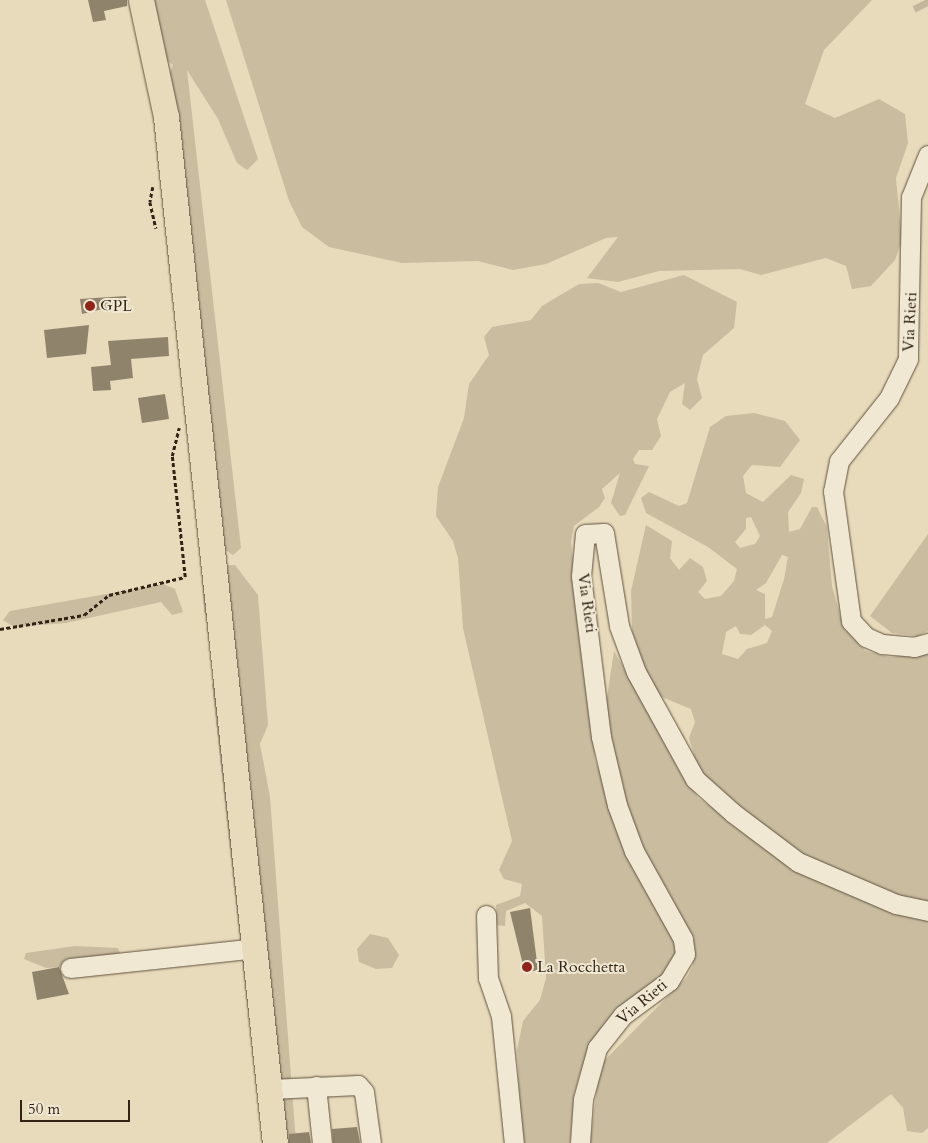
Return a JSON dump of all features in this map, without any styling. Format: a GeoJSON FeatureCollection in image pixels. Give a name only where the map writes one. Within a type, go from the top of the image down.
{"type":"FeatureCollection","features":[{"type":"Feature","properties":{"kind":"main road"},"geometry":{"type":"LineString","coordinates":[[141,0],[166,117],[257,948],[275,1143]]}},
{"type":"Feature","properties":{"kind":"street","name":"Via Rieti"},"geometry":{"type":"LineString","coordinates":[[928,155],[911,197],[908,359],[889,398],[839,461],[833,491],[850,621],[866,637],[882,644],[914,647],[928,642]]}},
{"type":"Feature","properties":{"kind":"street","name":"Via Rieti"},"geometry":{"type":"LineString","coordinates":[[580,1143],[583,1099],[597,1048],[624,1015],[669,981],[684,954],[683,939],[634,851],[602,737],[581,576],[583,542],[591,530],[604,532],[618,626],[636,672],[695,779],[733,813],[798,862],[896,904],[928,911]]}},
{"type":"Feature","properties":{"kind":"street"},"geometry":{"type":"LineString","coordinates":[[486,915],[488,978],[501,1016],[514,1143]]}},
{"type":"Feature","properties":{"kind":"street"},"geometry":{"type":"LineString","coordinates":[[70,968],[257,948]]}},
{"type":"Feature","properties":{"kind":"street"},"geometry":{"type":"LineString","coordinates":[[270,1089],[358,1085],[364,1092],[371,1143]]}},
{"type":"Feature","properties":{"kind":"street"},"geometry":{"type":"LineString","coordinates":[[316,1086],[322,1143]]}},
{"type":"Feature","properties":{"kind":"path"},"geometry":{"type":"LineString","coordinates":[[0,629],[84,614],[109,595],[185,577],[172,456],[180,426]]}},
{"type":"Feature","properties":{"kind":"shaded area"},"geometry":{"type":"Polygon","coordinates":[[[143,0],[205,0],[258,159],[247,170],[237,163],[218,119],[187,70],[241,548],[233,555],[225,550],[217,530],[167,79],[173,65],[161,56],[143,0]]]}},
{"type":"Feature","properties":{"kind":"shaded area"},"geometry":{"type":"Polygon","coordinates":[[[226,0],[872,0],[824,50],[805,104],[835,118],[879,99],[905,114],[908,143],[896,178],[902,241],[895,260],[871,286],[852,289],[846,266],[826,258],[761,275],[740,269],[659,271],[618,282],[587,278],[618,237],[606,238],[546,264],[513,270],[478,261],[402,263],[329,247],[302,227],[289,201],[226,0]]]}},
{"type":"Feature","properties":{"kind":"shaded area"},"geometry":{"type":"Polygon","coordinates":[[[684,275],[737,302],[734,328],[703,355],[697,379],[702,398],[690,410],[682,404],[685,383],[670,392],[657,419],[661,436],[652,450],[639,450],[633,459],[635,464],[649,466],[625,515],[620,516],[611,503],[620,473],[602,489],[605,498],[599,507],[574,526],[571,542],[595,760],[618,823],[675,941],[677,958],[583,1064],[574,1094],[570,1143],[522,1143],[517,1050],[523,1021],[540,1000],[546,978],[542,916],[525,903],[506,911],[505,926],[497,925],[496,905],[520,896],[522,884],[504,879],[499,870],[512,841],[463,628],[458,558],[453,541],[436,516],[438,487],[464,418],[469,384],[489,355],[484,337],[492,327],[531,320],[542,306],[579,284],[598,283],[621,292],[684,275]]]}},
{"type":"Feature","properties":{"kind":"shaded area"},"geometry":{"type":"Polygon","coordinates":[[[754,413],[785,421],[800,440],[780,467],[752,465],[743,476],[746,493],[763,502],[791,475],[804,479],[801,493],[788,512],[789,532],[800,529],[812,507],[817,507],[827,527],[832,586],[844,629],[866,651],[889,657],[928,654],[928,907],[837,872],[793,849],[723,796],[698,769],[689,738],[695,722],[691,709],[657,695],[640,657],[632,630],[631,591],[646,525],[672,541],[670,558],[679,570],[690,558],[703,567],[707,581],[698,592],[705,599],[721,596],[734,581],[737,569],[708,547],[646,513],[641,498],[649,492],[679,506],[687,503],[710,427],[726,416],[754,413]],[[751,517],[746,518],[746,529],[735,542],[740,548],[755,544],[760,536],[751,517]],[[782,555],[766,583],[756,590],[765,594],[765,619],[772,617],[784,579],[788,557],[782,555]],[[765,625],[751,635],[740,634],[736,626],[726,632],[722,654],[738,659],[747,649],[767,643],[772,631],[765,625]]]}},
{"type":"Feature","properties":{"kind":"shaded area"},"geometry":{"type":"Polygon","coordinates":[[[928,534],[928,631],[918,636],[892,633],[870,616],[928,534]]]}},
{"type":"Feature","properties":{"kind":"shaded area"},"geometry":{"type":"Polygon","coordinates":[[[235,565],[258,595],[268,725],[260,744],[270,797],[296,1143],[263,1143],[212,685],[220,667],[204,610],[202,567],[235,565]]]}},
{"type":"Feature","properties":{"kind":"shaded area"},"geometry":{"type":"Polygon","coordinates":[[[163,584],[175,589],[183,612],[172,615],[161,602],[66,623],[14,627],[3,620],[10,611],[163,584]]]}},
{"type":"Feature","properties":{"kind":"shaded area"},"geometry":{"type":"Polygon","coordinates":[[[614,651],[698,798],[818,881],[928,918],[928,1128],[922,1133],[907,1131],[903,1108],[891,1094],[827,1143],[590,1143],[600,1065],[687,977],[693,965],[693,946],[637,838],[616,770],[606,704],[614,651]]]}},
{"type":"Feature","properties":{"kind":"shaded area"},"geometry":{"type":"Polygon","coordinates":[[[370,934],[388,938],[399,955],[392,968],[376,969],[359,962],[357,949],[370,934]]]}},
{"type":"Feature","properties":{"kind":"shaded area"},"geometry":{"type":"Polygon","coordinates":[[[75,946],[118,948],[123,963],[46,968],[24,959],[26,953],[75,946]]]}},
{"type":"Feature","properties":{"kind":"building"},"geometry":{"type":"Polygon","coordinates":[[[88,0],[127,0],[127,6],[104,11],[106,20],[93,22],[88,0]]]}},
{"type":"Feature","properties":{"kind":"building"},"geometry":{"type":"Polygon","coordinates":[[[126,296],[127,303],[82,314],[80,299],[126,296]]]}},
{"type":"Feature","properties":{"kind":"building"},"geometry":{"type":"Polygon","coordinates":[[[89,325],[86,354],[47,358],[44,330],[89,325]]]}},
{"type":"Feature","properties":{"kind":"building"},"geometry":{"type":"Polygon","coordinates":[[[168,337],[169,356],[131,359],[133,378],[110,381],[111,390],[93,391],[91,367],[111,365],[108,341],[168,337]]]}},
{"type":"Feature","properties":{"kind":"building"},"geometry":{"type":"Polygon","coordinates":[[[165,394],[169,419],[142,423],[138,398],[165,394]]]}},
{"type":"Feature","properties":{"kind":"building"},"geometry":{"type":"Polygon","coordinates":[[[530,908],[538,970],[525,973],[510,912],[530,908]]]}},
{"type":"Feature","properties":{"kind":"building"},"geometry":{"type":"Polygon","coordinates":[[[59,967],[69,994],[37,1000],[32,972],[59,967]]]}},
{"type":"Feature","properties":{"kind":"building"},"geometry":{"type":"Polygon","coordinates":[[[357,1127],[360,1143],[333,1143],[332,1129],[357,1127]]]}},
{"type":"Feature","properties":{"kind":"building"},"geometry":{"type":"Polygon","coordinates":[[[309,1132],[311,1143],[289,1143],[289,1134],[309,1132]]]}},
{"type":"Feature","properties":{"kind":"tunnel"},"geometry":{"type":"LineString","coordinates":[[925,0],[928,6]]}},
{"type":"Feature","properties":{"kind":"place","name":"GPL"},"geometry":{"type":"Point","coordinates":[90,306]}},
{"type":"Feature","properties":{"kind":"place","name":"La Rocchetta"},"geometry":{"type":"Point","coordinates":[527,967]}}]}
